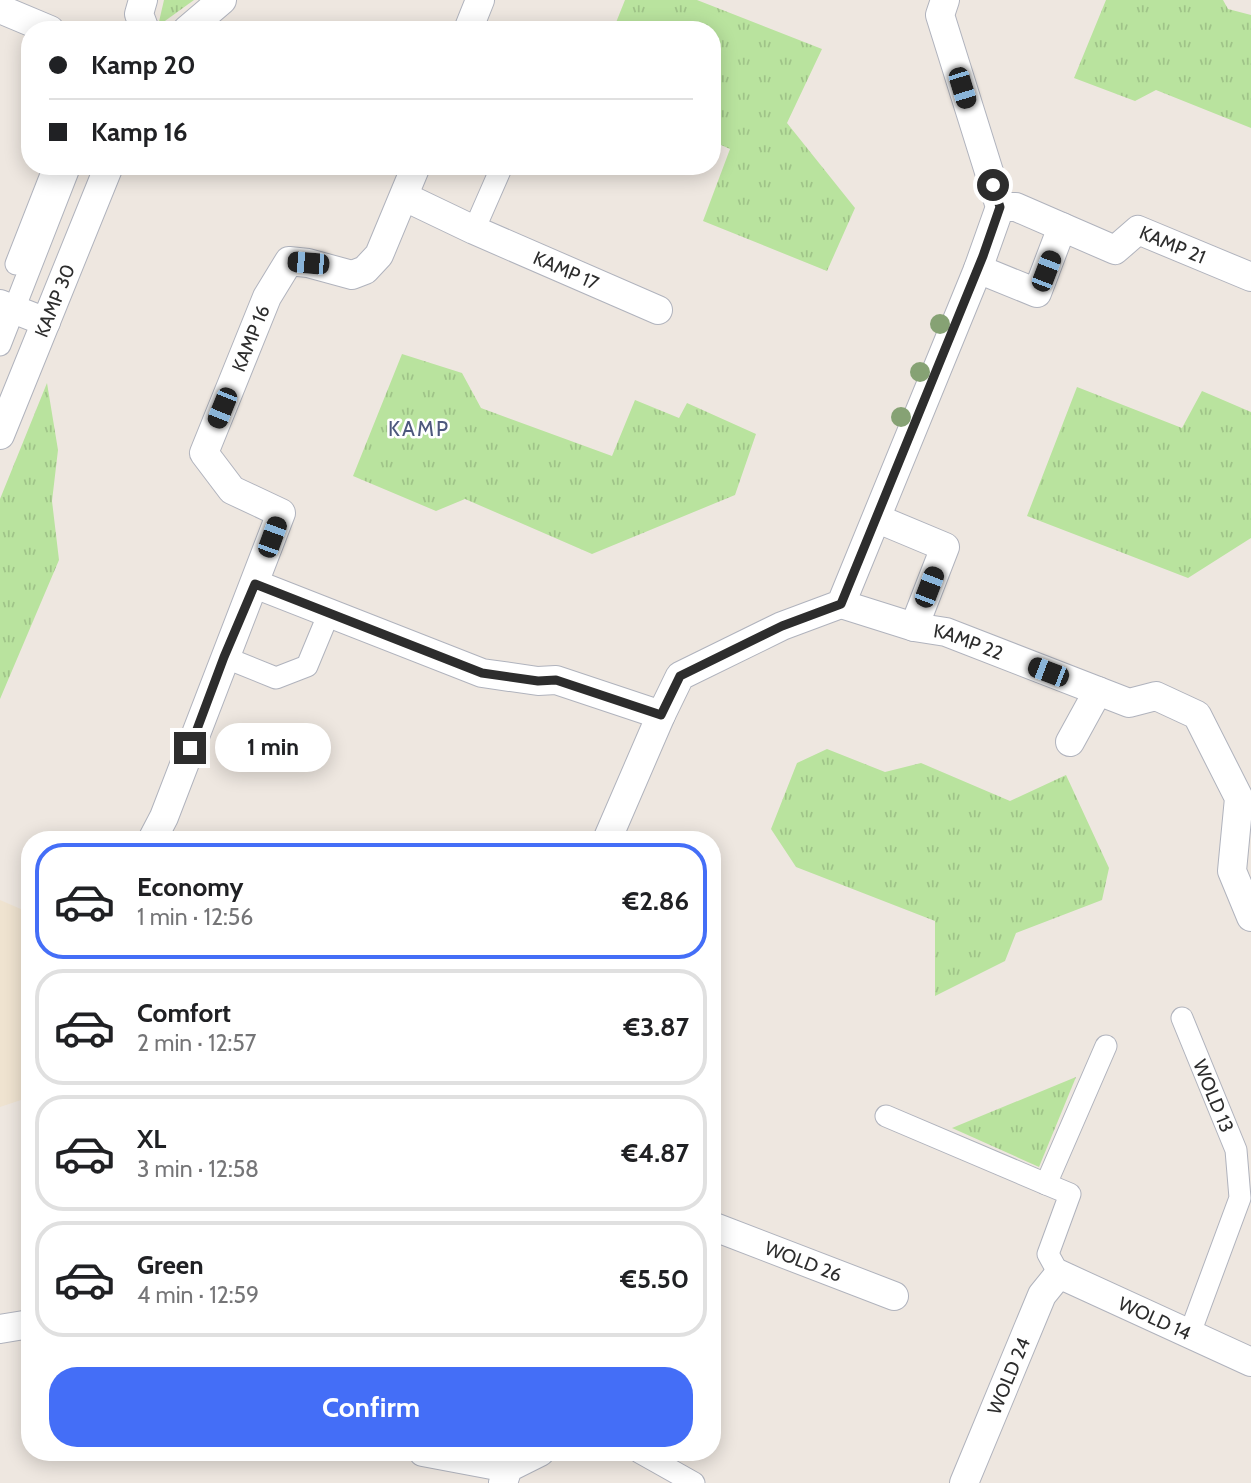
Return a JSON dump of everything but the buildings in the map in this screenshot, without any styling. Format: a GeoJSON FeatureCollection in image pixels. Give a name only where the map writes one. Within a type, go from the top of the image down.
{"type":"FeatureCollection","features":[{"type":"Feature","properties":{"kind":"street"},"geometry":{"type":"LineString","coordinates":[[141,21],[139,15],[143,0]]}},
{"type":"Feature","properties":{"kind":"street"},"geometry":{"type":"LineString","coordinates":[[198,21],[222,0]]}},
{"type":"Feature","properties":{"kind":"street"},"geometry":{"type":"LineString","coordinates":[[472,21],[480,0]]}},
{"type":"Feature","properties":{"kind":"street"},"geometry":{"type":"LineString","coordinates":[[611,831],[680,676],[782,626],[841,604],[878,519],[1000,207],[940,15],[945,0]]}},
{"type":"Feature","properties":{"kind":"street"},"geometry":{"type":"LineString","coordinates":[[0,9],[29,21]]}},
{"type":"Feature","properties":{"kind":"street"},"geometry":{"type":"LineString","coordinates":[[5,260],[50,175]]}},
{"type":"Feature","properties":{"kind":"street","name":"KAMP 30"},"geometry":{"type":"LineString","coordinates":[[0,345],[7,307],[66,175]]}},
{"type":"Feature","properties":{"kind":"street","name":"KAMP 30"},"geometry":{"type":"LineString","coordinates":[[0,435],[105,175]]}},
{"type":"Feature","properties":{"kind":"street","name":"KAMP 16"},"geometry":{"type":"LineString","coordinates":[[157,831],[281,513],[232,490],[204,453],[267,297],[289,261],[308,263],[352,275],[365,270],[379,255],[413,175]]}},
{"type":"Feature","properties":{"kind":"street"},"geometry":{"type":"LineString","coordinates":[[474,230],[498,175]]}},
{"type":"Feature","properties":{"kind":"street","name":"KAMP 17"},"geometry":{"type":"LineString","coordinates":[[405,197],[658,310]]}},
{"type":"Feature","properties":{"kind":"street","name":"KAMP 21"},"geometry":{"type":"LineString","coordinates":[[1000,207],[1016,207],[1115,250],[1138,230],[1251,277]]}},
{"type":"Feature","properties":{"kind":"street"},"geometry":{"type":"LineString","coordinates":[[978,269],[1037,293],[1062,227]]}},
{"type":"Feature","properties":{"kind":"street"},"geometry":{"type":"LineString","coordinates":[[7,307],[46,322]]}},
{"type":"Feature","properties":{"kind":"street","name":"KAMP 22"},"geometry":{"type":"LineString","coordinates":[[878,519],[945,547],[914,627]]}},
{"type":"Feature","properties":{"kind":"street"},"geometry":{"type":"LineString","coordinates":[[255,584],[482,673],[538,681],[556,680],[661,715]]}},
{"type":"Feature","properties":{"kind":"street","name":"KAMP 22"},"geometry":{"type":"LineString","coordinates":[[841,604],[914,627],[946,632],[1129,703],[1156,696],[1197,715],[1245,796]]}},
{"type":"Feature","properties":{"kind":"street"},"geometry":{"type":"LineString","coordinates":[[224,657],[276,678],[307,666],[329,613]]}},
{"type":"Feature","properties":{"kind":"street"},"geometry":{"type":"LineString","coordinates":[[1070,742],[1098,691]]}},
{"type":"Feature","properties":{"kind":"street"},"geometry":{"type":"LineString","coordinates":[[1245,796],[1232,871],[1251,917]]}},
{"type":"Feature","properties":{"kind":"street","name":"WOLD 13"},"geometry":{"type":"LineString","coordinates":[[1182,1018],[1236,1150],[1240,1198],[1190,1332]]}},
{"type":"Feature","properties":{"kind":"street"},"geometry":{"type":"LineString","coordinates":[[1046,1184],[1106,1046]]}},
{"type":"Feature","properties":{"kind":"street"},"geometry":{"type":"LineString","coordinates":[[886,1116],[1070,1194],[1048,1254],[1059,1274]]}},
{"type":"Feature","properties":{"kind":"street","name":"WOLD 26"},"geometry":{"type":"LineString","coordinates":[[721,1229],[894,1296]]}},
{"type":"Feature","properties":{"kind":"street","name":"WOLD 14"},"geometry":{"type":"LineString","coordinates":[[1059,1274],[1251,1362]]}},
{"type":"Feature","properties":{"kind":"street","name":"WOLD 24"},"geometry":{"type":"LineString","coordinates":[[964,1483],[1042,1295],[1059,1274]]}},
{"type":"Feature","properties":{"kind":"street"},"geometry":{"type":"LineString","coordinates":[[0,1329],[21,1326]]}},
{"type":"Feature","properties":{"kind":"street"},"geometry":{"type":"LineString","coordinates":[[454,1461],[506,1476],[527,1461]]}},
{"type":"Feature","properties":{"kind":"street"},"geometry":{"type":"LineString","coordinates":[[655,1461],[694,1483]]}},
{"type":"Feature","properties":{"kind":"shaded area"},"geometry":{"type":"Polygon","coordinates":[[[0,900],[21,909],[21,1100],[0,1107],[0,900]]]}},
{"type":"Feature","properties":{"kind":"green space"},"geometry":{"type":"Polygon","coordinates":[[[164,0],[194,0],[165,21],[159,21],[164,0]]]}},
{"type":"Feature","properties":{"kind":"green space"},"geometry":{"type":"Polygon","coordinates":[[[625,0],[697,0],[822,49],[787,123],[855,208],[827,271],[703,221],[730,149],[721,145],[721,21],[617,21],[625,0]]]}},
{"type":"Feature","properties":{"kind":"green space"},"geometry":{"type":"Polygon","coordinates":[[[1106,0],[1223,0],[1228,9],[1251,15],[1251,128],[1156,90],[1135,101],[1074,78],[1106,0]]]}},
{"type":"Feature","properties":{"kind":"green space"},"geometry":{"type":"Polygon","coordinates":[[[402,354],[462,373],[481,408],[612,456],[635,400],[679,418],[687,403],[756,434],[735,495],[592,554],[465,499],[436,511],[353,476],[402,354]]]}},
{"type":"Feature","properties":{"kind":"green space"},"geometry":{"type":"Polygon","coordinates":[[[47,383],[58,450],[52,501],[59,560],[0,699],[0,499],[47,383]]]}},
{"type":"Feature","properties":{"kind":"green space"},"geometry":{"type":"Polygon","coordinates":[[[1077,387],[1182,428],[1202,391],[1251,412],[1251,538],[1188,578],[1027,516],[1077,387]]]}},
{"type":"Feature","properties":{"kind":"green space"},"geometry":{"type":"Polygon","coordinates":[[[827,749],[885,772],[921,763],[1010,801],[1066,775],[1109,868],[1102,900],[1016,933],[1005,961],[935,996],[935,921],[796,867],[771,829],[797,763],[827,749]]]}},
{"type":"Feature","properties":{"kind":"green space"},"geometry":{"type":"Polygon","coordinates":[[[1076,1077],[1039,1167],[952,1128],[1076,1077]]]}},
{"type":"Feature","properties":{"kind":"district","name":"KAMP"},"geometry":{"type":"Point","coordinates":[419,429]}},
{"type":"Feature","properties":{"kind":"route"},"geometry":{"type":"LineString","coordinates":[[190,748],[255,584],[482,673],[538,681],[556,680],[661,715],[680,676],[782,626],[841,604],[878,519],[983,256],[1000,207],[993,185]]}}]}
